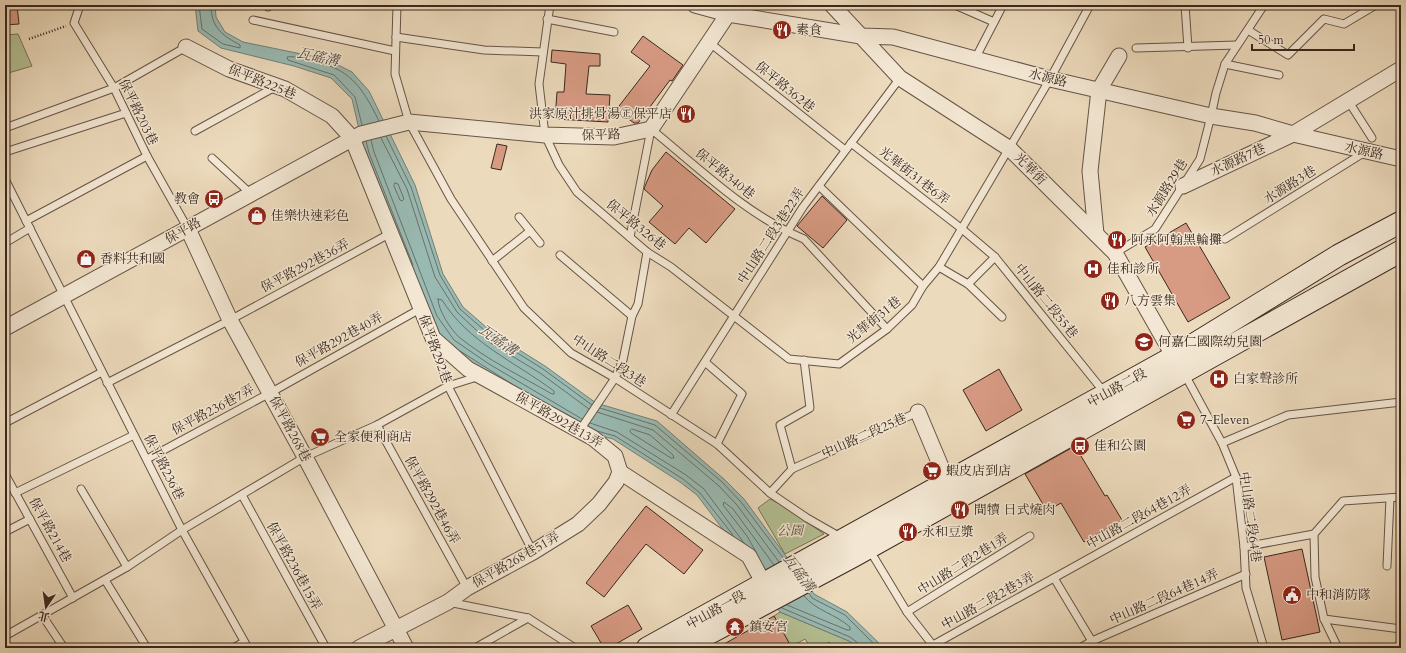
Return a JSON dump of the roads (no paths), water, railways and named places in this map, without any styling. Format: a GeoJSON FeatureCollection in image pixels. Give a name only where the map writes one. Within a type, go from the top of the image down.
{"type":"FeatureCollection","features":[{"type":"Feature","properties":{"kind":"street","name":"水源路"},"geometry":{"type":"LineString","coordinates":[[695,5],[734,10],[861,36],[893,38],[1050,79],[1212,116],[1255,123],[1293,134],[1369,145],[1401,159]]}},
{"type":"Feature","properties":{"kind":"street","name":"光華街"},"geometry":{"type":"LineString","coordinates":[[832,5],[900,78],[1010,149],[1115,253],[1179,365]]}},
{"type":"Feature","properties":{"kind":"street"},"geometry":{"type":"LineString","coordinates":[[650,129],[734,10]]}},
{"type":"Feature","properties":{"kind":"street","name":"保平路225巷"},"geometry":{"type":"LineString","coordinates":[[186,47],[228,69],[277,86],[332,116],[357,136]]}},
{"type":"Feature","properties":{"kind":"street"},"geometry":{"type":"LineString","coordinates":[[1096,234],[1090,170],[1099,90],[1119,56]]}},
{"type":"Feature","properties":{"kind":"street","name":"水源路7巷"},"geometry":{"type":"LineString","coordinates":[[1183,186],[1293,134],[1349,102],[1401,69]]}},
{"type":"Feature","properties":{"kind":"street","name":"保平路"},"geometry":{"type":"LineString","coordinates":[[5,328],[357,136],[404,123],[545,135],[614,137],[650,129]]}},
{"type":"Feature","properties":{"kind":"street","name":"保平路292巷"},"geometry":{"type":"LineString","coordinates":[[357,136],[391,233],[433,338]]}},
{"type":"Feature","properties":{"kind":"street","name":"中山路二段"},"geometry":{"type":"LineString","coordinates":[[849,548],[947,481],[1105,394],[1179,365],[1339,255],[1401,222]]}},
{"type":"Feature","properties":{"kind":"street","name":"保平路268巷"},"geometry":{"type":"LineString","coordinates":[[188,229],[230,320],[305,457],[406,648]]}},
{"type":"Feature","properties":{"kind":"street","name":"中山路二段"},"geometry":{"type":"LineString","coordinates":[[849,548],[1179,365],[1401,251]]}},
{"type":"Feature","properties":{"kind":"street","name":"保平路292巷13弄"},"geometry":{"type":"LineString","coordinates":[[433,338],[468,369],[593,438],[615,456],[620,472]]}},
{"type":"Feature","properties":{"kind":"street","name":"中山路二段25巷"},"geometry":{"type":"LineString","coordinates":[[918,412],[947,481]]}},
{"type":"Feature","properties":{"kind":"street"},"geometry":{"type":"LineString","coordinates":[[620,472],[749,556],[768,592],[849,548]]}},
{"type":"Feature","properties":{"kind":"street","name":"保平路268巷51弄"},"geometry":{"type":"LineString","coordinates":[[359,648],[395,628],[448,602],[466,588],[534,552],[578,524],[594,509],[616,482],[620,472]]}},
{"type":"Feature","properties":{"kind":"street","name":"中山路一段"},"geometry":{"type":"LineString","coordinates":[[647,648],[768,592]]}},
{"type":"Feature","properties":{"kind":"street","name":"中山路一段"},"geometry":{"type":"LineString","coordinates":[[682,648],[768,592]]}},
{"type":"Feature","properties":{"kind":"lane","name":"保平路203巷"},"geometry":{"type":"LineString","coordinates":[[80,5],[74,23],[114,88],[147,156],[188,229]]}},
{"type":"Feature","properties":{"kind":"lane","name":"中山路二段3巷"},"geometry":{"type":"LineString","coordinates":[[397,5],[395,74],[404,123],[451,199],[524,308],[571,353],[615,378],[717,444],[770,493],[849,548]]}},
{"type":"Feature","properties":{"kind":"lane","name":"保平路326巷"},"geometry":{"type":"LineString","coordinates":[[550,5],[539,84],[545,135],[559,165],[577,192],[647,252],[671,267],[734,316]]}},
{"type":"Feature","properties":{"kind":"lane"},"geometry":{"type":"LineString","coordinates":[[955,5],[994,22]]}},
{"type":"Feature","properties":{"kind":"lane"},"geometry":{"type":"LineString","coordinates":[[975,59],[1003,5]]}},
{"type":"Feature","properties":{"kind":"lane","name":"光華街31巷"},"geometry":{"type":"LineString","coordinates":[[734,316],[789,359],[839,364],[887,329],[912,305],[924,286],[939,267],[1010,149],[1090,5]]}},
{"type":"Feature","properties":{"kind":"lane"},"geometry":{"type":"LineString","coordinates":[[1185,5],[1188,47]]}},
{"type":"Feature","properties":{"kind":"lane","name":"水源路29巷"},"geometry":{"type":"LineString","coordinates":[[1115,253],[1155,229],[1200,159],[1212,116],[1216,93],[1225,64],[1264,5]]}},
{"type":"Feature","properties":{"kind":"lane"},"geometry":{"type":"LineString","coordinates":[[1248,30],[1288,55],[1324,20],[1344,24],[1376,5]]}},
{"type":"Feature","properties":{"kind":"lane"},"geometry":{"type":"LineString","coordinates":[[253,20],[395,51]]}},
{"type":"Feature","properties":{"kind":"lane"},"geometry":{"type":"LineString","coordinates":[[547,20],[614,32]]}},
{"type":"Feature","properties":{"kind":"lane"},"geometry":{"type":"LineString","coordinates":[[396,37],[484,50],[543,52]]}},
{"type":"Feature","properties":{"kind":"lane","name":"保平路362巷"},"geometry":{"type":"LineString","coordinates":[[710,43],[845,150]]}},
{"type":"Feature","properties":{"kind":"lane"},"geometry":{"type":"LineString","coordinates":[[1136,48],[1238,45]]}},
{"type":"Feature","properties":{"kind":"lane"},"geometry":{"type":"LineString","coordinates":[[5,128],[114,88],[186,47]]}},
{"type":"Feature","properties":{"kind":"lane"},"geometry":{"type":"LineString","coordinates":[[1225,64],[1279,76]]}},
{"type":"Feature","properties":{"kind":"lane","name":"中山路二段3巷22弄"},"geometry":{"type":"LineString","coordinates":[[671,415],[787,232],[845,150],[900,78]]}},
{"type":"Feature","properties":{"kind":"lane"},"geometry":{"type":"LineString","coordinates":[[195,131],[277,86]]}},
{"type":"Feature","properties":{"kind":"lane"},"geometry":{"type":"LineString","coordinates":[[1349,102],[1369,145]]}},
{"type":"Feature","properties":{"kind":"lane"},"geometry":{"type":"LineString","coordinates":[[5,152],[126,113]]}},
{"type":"Feature","properties":{"kind":"lane"},"geometry":{"type":"LineString","coordinates":[[630,237],[650,129]]}},
{"type":"Feature","properties":{"kind":"lane","name":"保平路340巷"},"geometry":{"type":"LineString","coordinates":[[650,129],[744,205],[787,232],[804,239],[887,329]]}},
{"type":"Feature","properties":{"kind":"lane","name":"光華街31巷6弄"},"geometry":{"type":"LineString","coordinates":[[851,142],[962,229]]}},
{"type":"Feature","properties":{"kind":"lane","name":"水源路3巷"},"geometry":{"type":"LineString","coordinates":[[1225,239],[1369,145]]}},
{"type":"Feature","properties":{"kind":"lane"},"geometry":{"type":"LineString","coordinates":[[5,243],[28,225],[147,156]]}},
{"type":"Feature","properties":{"kind":"lane"},"geometry":{"type":"LineString","coordinates":[[212,158],[250,193]]}},
{"type":"Feature","properties":{"kind":"lane","name":"保平路236巷"},"geometry":{"type":"LineString","coordinates":[[5,179],[65,295],[107,383],[182,530],[246,645]]}},
{"type":"Feature","properties":{"kind":"lane"},"geometry":{"type":"LineString","coordinates":[[819,186],[924,286]]}},
{"type":"Feature","properties":{"kind":"lane"},"geometry":{"type":"LineString","coordinates":[[519,217],[540,243]]}},
{"type":"Feature","properties":{"kind":"lane","name":"中山路二段55巷"},"geometry":{"type":"LineString","coordinates":[[962,229],[995,257],[1105,394]]}},
{"type":"Feature","properties":{"kind":"lane"},"geometry":{"type":"LineString","coordinates":[[492,261],[530,231]]}},
{"type":"Feature","properties":{"kind":"lane","name":"保平路292巷36弄"},"geometry":{"type":"LineString","coordinates":[[107,383],[230,320],[391,233]]}},
{"type":"Feature","properties":{"kind":"lane"},"geometry":{"type":"LineString","coordinates":[[580,430],[615,378],[623,360],[632,316],[638,304],[647,252]]}},
{"type":"Feature","properties":{"kind":"lane"},"geometry":{"type":"LineString","coordinates":[[560,255],[632,316]]}},
{"type":"Feature","properties":{"kind":"lane"},"geometry":{"type":"LineString","coordinates":[[968,284],[995,257]]}},
{"type":"Feature","properties":{"kind":"lane"},"geometry":{"type":"LineString","coordinates":[[939,267],[968,284],[1002,317]]}},
{"type":"Feature","properties":{"kind":"lane","name":"保平路292巷40弄"},"geometry":{"type":"LineString","coordinates":[[270,393],[420,308]]}},
{"type":"Feature","properties":{"kind":"lane","name":"保平路292巷"},"geometry":{"type":"LineString","coordinates":[[433,338],[448,386],[534,552]]}},
{"type":"Feature","properties":{"kind":"lane"},"geometry":{"type":"LineString","coordinates":[[792,469],[780,425],[810,408],[804,360]]}},
{"type":"Feature","properties":{"kind":"lane"},"geometry":{"type":"LineString","coordinates":[[704,362],[742,394],[717,444]]}},
{"type":"Feature","properties":{"kind":"lane","name":"中山路二段64巷"},"geometry":{"type":"LineString","coordinates":[[1179,365],[1222,443],[1236,477],[1244,547],[1246,588],[1264,648]]}},
{"type":"Feature","properties":{"kind":"lane"},"geometry":{"type":"LineString","coordinates":[[5,423],[102,372]]}},
{"type":"Feature","properties":{"kind":"lane"},"geometry":{"type":"LineString","coordinates":[[5,636],[128,567],[182,530],[305,457],[377,424],[448,386],[480,376]]}},
{"type":"Feature","properties":{"kind":"lane","name":"保平路236巷7弄"},"geometry":{"type":"LineString","coordinates":[[147,459],[270,393]]}},
{"type":"Feature","properties":{"kind":"lane"},"geometry":{"type":"LineString","coordinates":[[1222,443],[1288,415],[1401,402]]}},
{"type":"Feature","properties":{"kind":"lane","name":"中山路二段25巷"},"geometry":{"type":"LineString","coordinates":[[770,493],[792,469],[918,412]]}},
{"type":"Feature","properties":{"kind":"lane","name":"保平路292巷46弄"},"geometry":{"type":"LineString","coordinates":[[377,424],[466,588]]}},
{"type":"Feature","properties":{"kind":"lane"},"geometry":{"type":"LineString","coordinates":[[15,493],[134,435]]}},
{"type":"Feature","properties":{"kind":"lane","name":"保平路214巷"},"geometry":{"type":"LineString","coordinates":[[5,474],[73,598]]}},
{"type":"Feature","properties":{"kind":"lane","name":"中山路二段64巷12弄"},"geometry":{"type":"LineString","coordinates":[[1054,578],[1236,477]]}},
{"type":"Feature","properties":{"kind":"lane"},"geometry":{"type":"LineString","coordinates":[[81,489],[128,567]]}},
{"type":"Feature","properties":{"kind":"lane","name":"保平路236巷15弄"},"geometry":{"type":"LineString","coordinates":[[242,495],[326,648]]}},
{"type":"Feature","properties":{"kind":"lane"},"geometry":{"type":"LineString","coordinates":[[1244,547],[1314,534],[1343,501],[1401,496]]}},
{"type":"Feature","properties":{"kind":"lane"},"geometry":{"type":"LineString","coordinates":[[1387,566],[1390,498]]}},
{"type":"Feature","properties":{"kind":"lane"},"geometry":{"type":"LineString","coordinates":[[5,532],[30,519]]}},
{"type":"Feature","properties":{"kind":"lane"},"geometry":{"type":"LineString","coordinates":[[1314,534],[1315,577],[1324,619],[1338,648]]}},
{"type":"Feature","properties":{"kind":"lane","name":"中山路二段2巷1弄"},"geometry":{"type":"LineString","coordinates":[[907,612],[1030,536]]}},
{"type":"Feature","properties":{"kind":"lane"},"geometry":{"type":"LineString","coordinates":[[849,548],[907,612],[934,647]]}},
{"type":"Feature","properties":{"kind":"lane","name":"中山路二段64巷14弄"},"geometry":{"type":"LineString","coordinates":[[1080,648],[1092,641],[1246,574]]}},
{"type":"Feature","properties":{"kind":"lane"},"geometry":{"type":"LineString","coordinates":[[1054,578],[1096,648]]}},
{"type":"Feature","properties":{"kind":"lane","name":"中山路二段2巷3弄"},"geometry":{"type":"LineString","coordinates":[[934,647],[1054,578]]}},
{"type":"Feature","properties":{"kind":"lane"},"geometry":{"type":"LineString","coordinates":[[105,580],[147,648]]}},
{"type":"Feature","properties":{"kind":"lane"},"geometry":{"type":"LineString","coordinates":[[448,602],[528,618],[576,648]]}},
{"type":"Feature","properties":{"kind":"lane"},"geometry":{"type":"LineString","coordinates":[[42,615],[64,648]]}},
{"type":"Feature","properties":{"kind":"lane"},"geometry":{"type":"LineString","coordinates":[[475,648],[528,618]]}},
{"type":"Feature","properties":{"kind":"lane"},"geometry":{"type":"LineString","coordinates":[[1324,619],[1401,629]]}},
{"type":"Feature","properties":{"kind":"lane"},"geometry":{"type":"LineString","coordinates":[[233,648],[246,645]]}},
{"type":"Feature","properties":{"kind":"water","name":"瓦磘溝"},"geometry":{"type":"Polygon","coordinates":[[[195,5],[215,5],[216,17],[225,32],[243,42],[326,59],[352,72],[369,91],[415,185],[443,274],[463,307],[494,334],[545,366],[596,403],[657,421],[725,480],[744,499],[814,594],[847,612],[884,648],[859,648],[849,641],[780,612],[754,577],[734,544],[697,495],[680,482],[613,439],[587,432],[484,372],[447,347],[429,321],[365,155],[352,99],[331,78],[294,66],[221,48],[198,31],[195,5]]]}},
{"type":"Feature","properties":{"kind":"place","name":"素食"},"geometry":{"type":"Point","coordinates":[782,30]}},
{"type":"Feature","properties":{"kind":"place","name":"洪家原汁排骨湯㊣保平店"},"geometry":{"type":"Point","coordinates":[686,114]}},
{"type":"Feature","properties":{"kind":"place","name":"教會"},"geometry":{"type":"Point","coordinates":[214,199]}},
{"type":"Feature","properties":{"kind":"place","name":"佳樂快速彩色"},"geometry":{"type":"Point","coordinates":[257,216]}},
{"type":"Feature","properties":{"kind":"place","name":"阿承阿翰黑輪攤"},"geometry":{"type":"Point","coordinates":[1117,240]}},
{"type":"Feature","properties":{"kind":"place","name":"香料共和國"},"geometry":{"type":"Point","coordinates":[86,259]}},
{"type":"Feature","properties":{"kind":"place","name":"佳和診所"},"geometry":{"type":"Point","coordinates":[1093,269]}},
{"type":"Feature","properties":{"kind":"place","name":"八方雲集"},"geometry":{"type":"Point","coordinates":[1110,301]}},
{"type":"Feature","properties":{"kind":"place","name":"何嘉仁國際幼兒園"},"geometry":{"type":"Point","coordinates":[1144,342]}},
{"type":"Feature","properties":{"kind":"place","name":"白家聲診所"},"geometry":{"type":"Point","coordinates":[1219,379]}},
{"type":"Feature","properties":{"kind":"place","name":"7-Eleven"},"geometry":{"type":"Point","coordinates":[1186,420]}},
{"type":"Feature","properties":{"kind":"place","name":"全家便利商店"},"geometry":{"type":"Point","coordinates":[320,437]}},
{"type":"Feature","properties":{"kind":"place","name":"佳和公園"},"geometry":{"type":"Point","coordinates":[1080,446]}},
{"type":"Feature","properties":{"kind":"place","name":"蝦皮店到店"},"geometry":{"type":"Point","coordinates":[932,471]}},
{"type":"Feature","properties":{"kind":"place","name":"間犢 日式燒肉"},"geometry":{"type":"Point","coordinates":[960,510]}},
{"type":"Feature","properties":{"kind":"place","name":"永和豆漿"},"geometry":{"type":"Point","coordinates":[908,532]}},
{"type":"Feature","properties":{"kind":"place","name":"中和消防隊"},"geometry":{"type":"Point","coordinates":[1292,595]}},
{"type":"Feature","properties":{"kind":"place","name":"鎮安宮"},"geometry":{"type":"Point","coordinates":[735,627]}},
{"type":"Feature","properties":{"kind":"park label","name":"公園"},"geometry":{"type":"Point","coordinates":[790,531]}}]}
